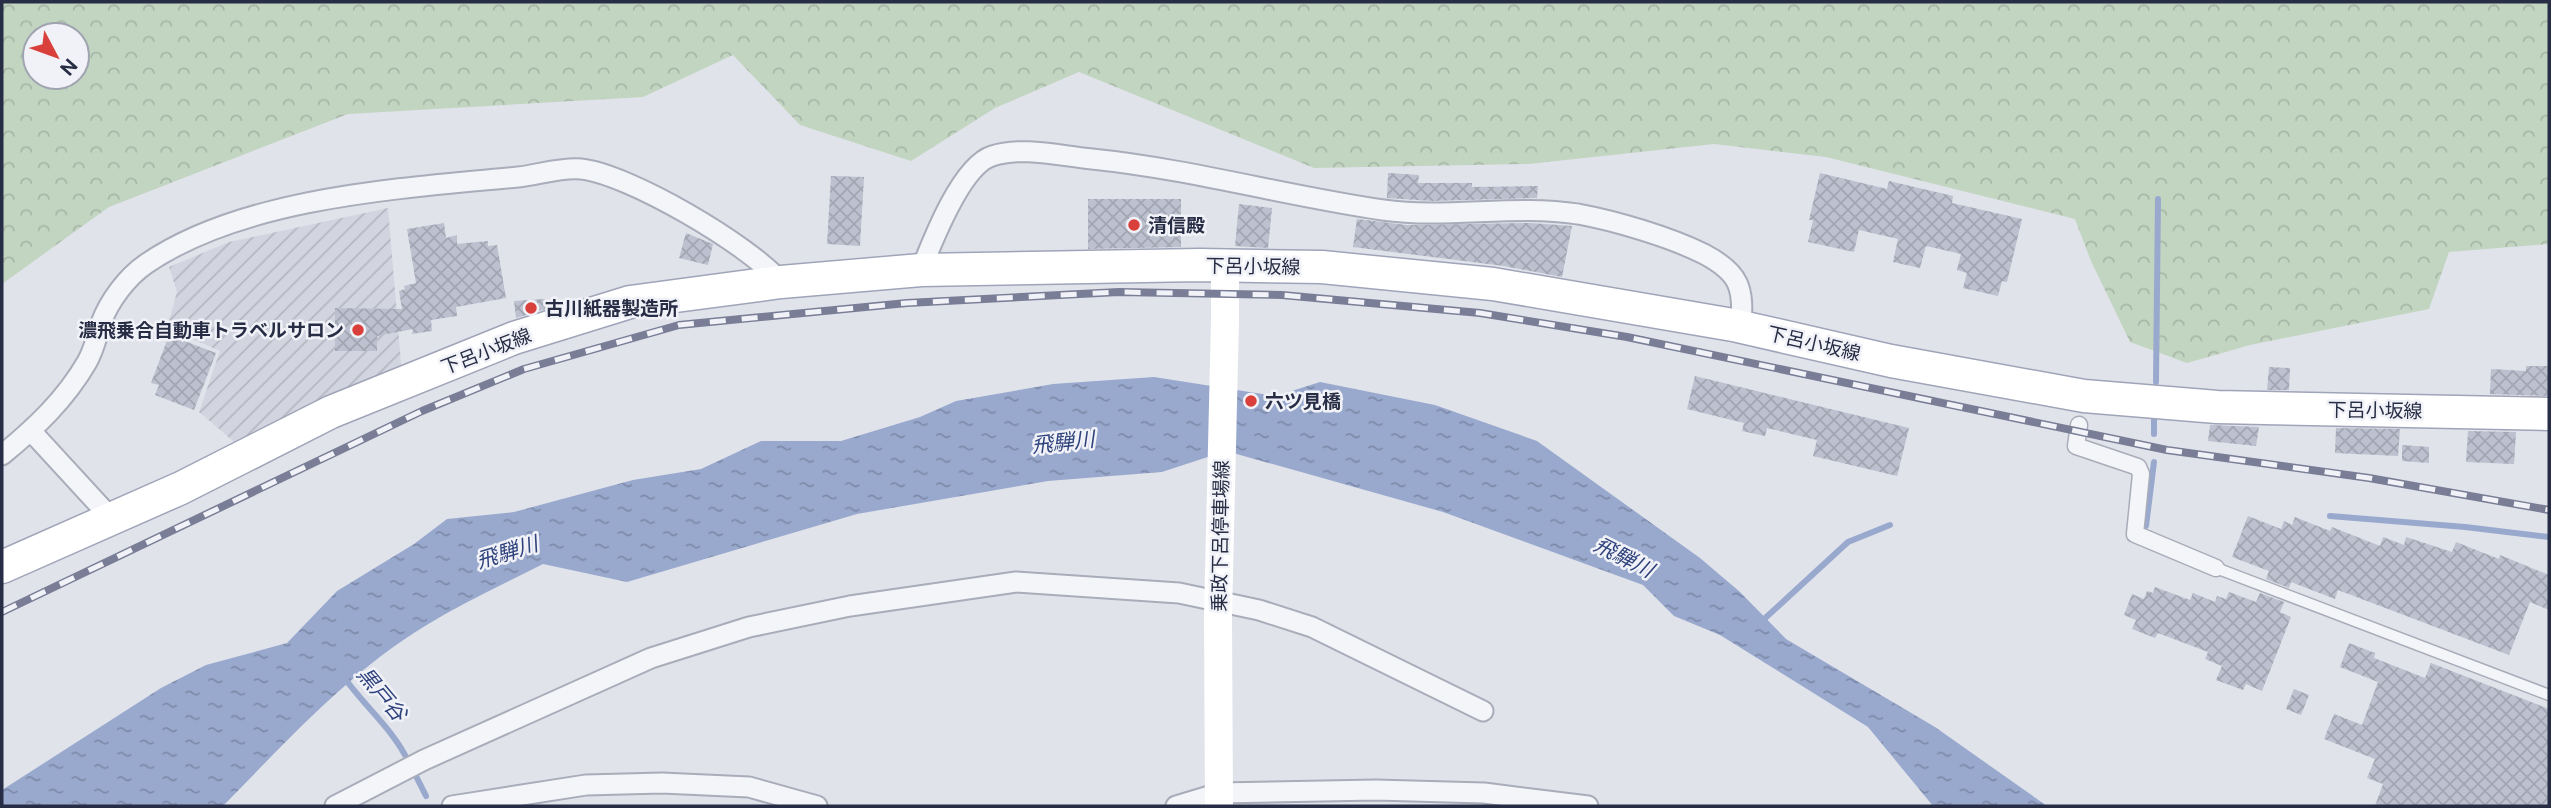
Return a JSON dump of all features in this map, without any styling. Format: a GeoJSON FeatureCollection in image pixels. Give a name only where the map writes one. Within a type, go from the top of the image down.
{"type":"FeatureCollection","features":[{"type":"Feature","properties":{"kind":"main road","name":"下呂小坂線"},"geometry":{"type":"LineString","coordinates":[[2,567],[181,488],[331,412],[514,338],[630,302],[781,282],[921,270],[1224,265],[1322,267],[1493,284],[1741,326],[1891,361],[2084,396],[2217,407],[2549,414]]}},
{"type":"Feature","properties":{"kind":"main road","name":"乗政下呂停車場線"},"geometry":{"type":"LineString","coordinates":[[1219,800],[1224,265]]}},
{"type":"Feature","properties":{"kind":"street"},"geometry":{"type":"LineString","coordinates":[[921,270],[941,218],[962,185],[989,157],[1015,151],[1116,162],[1384,210],[1431,214],[1548,211],[1580,215],[1637,230],[1704,254],[1729,271],[1740,283],[1744,298],[1741,326]]}},
{"type":"Feature","properties":{"kind":"street"},"geometry":{"type":"LineString","coordinates":[[2,455],[31,431],[78,378],[89,359],[103,319],[121,288],[144,265],[197,236],[295,205],[450,181],[579,169],[613,177],[707,225],[758,259],[781,282]]}},
{"type":"Feature","properties":{"kind":"street"},"geometry":{"type":"LineString","coordinates":[[2079,425],[2076,446],[2138,467],[2141,474],[2136,534],[2216,568]]}},
{"type":"Feature","properties":{"kind":"street"},"geometry":{"type":"LineString","coordinates":[[31,431],[110,519]]}},
{"type":"Feature","properties":{"kind":"street"},"geometry":{"type":"LineString","coordinates":[[335,806],[436,754],[651,658],[749,627],[850,606],[1016,582],[1179,593],[1259,610],[1312,626],[1483,711]]}},
{"type":"Feature","properties":{"kind":"street"},"geometry":{"type":"LineString","coordinates":[[452,806],[586,785],[662,783],[749,787],[817,806]]}},
{"type":"Feature","properties":{"kind":"street"},"geometry":{"type":"LineString","coordinates":[[1176,806],[1219,800],[1376,790],[1485,793],[1588,806]]}},
{"type":"Feature","properties":{"kind":"lane"},"geometry":{"type":"LineString","coordinates":[[2216,568],[2549,695]]}},
{"type":"Feature","properties":{"kind":"shaded area"},"geometry":{"type":"Polygon","coordinates":[[[388,208],[402,375],[239,446],[199,412],[220,351],[167,328],[177,292],[169,267],[229,242],[388,208]]]}},
{"type":"Feature","properties":{"kind":"green space"},"geometry":{"type":"Polygon","coordinates":[[[2,2],[2549,2],[2549,244],[2449,252],[2429,309],[2250,345],[2187,363],[2130,342],[2091,261],[2075,219],[1826,157],[1714,144],[1529,164],[1314,168],[1079,72],[995,108],[911,161],[800,125],[733,55],[643,97],[348,114],[109,207],[2,284],[2,2]]]}},
{"type":"Feature","properties":{"kind":"water","name":"飛騨川"},"geometry":{"type":"Polygon","coordinates":[[[1154,377],[1276,396],[1320,382],[1435,405],[1537,441],[1700,558],[1740,592],[1786,639],[1935,727],[2047,806],[1933,806],[1868,727],[1720,635],[1674,616],[1643,585],[1443,512],[1226,451],[1162,472],[1048,481],[857,514],[627,582],[543,564],[439,618],[397,644],[344,687],[294,733],[223,806],[2,806],[2,790],[161,688],[206,665],[287,643],[337,591],[414,544],[447,519],[514,512],[633,480],[701,469],[761,441],[841,441],[920,417],[956,401],[1053,384],[1154,377]]]}},
{"type":"Feature","properties":{"kind":"building"},"geometry":{"type":"Polygon","coordinates":[[[1388,173],[1419,175],[1418,183],[1472,183],[1472,187],[1538,186],[1537,198],[1432,201],[1387,198],[1388,173]]]}},
{"type":"Feature","properties":{"kind":"building"},"geometry":{"type":"Polygon","coordinates":[[[1820,173],[1887,189],[1889,181],[1953,196],[1952,203],[2022,219],[2007,282],[2002,281],[1998,296],[1963,288],[1967,273],[1957,270],[1961,254],[1926,246],[1920,268],[1893,262],[1898,239],[1859,230],[1854,252],[1808,242],[1813,220],[1809,220],[1820,173]]]}},
{"type":"Feature","properties":{"kind":"building"},"geometry":{"type":"Polygon","coordinates":[[[831,176],[864,177],[860,246],[827,244],[831,176]]]}},
{"type":"Feature","properties":{"kind":"building","name":"清信殿"},"geometry":{"type":"Polygon","coordinates":[[[1088,199],[1181,199],[1181,247],[1088,249],[1088,199]]]}},
{"type":"Feature","properties":{"kind":"building"},"geometry":{"type":"Polygon","coordinates":[[[1239,204],[1272,208],[1268,248],[1235,246],[1239,204]]]}},
{"type":"Feature","properties":{"kind":"building"},"geometry":{"type":"Polygon","coordinates":[[[1357,219],[1407,225],[1530,223],[1572,226],[1562,277],[1504,266],[1353,247],[1357,219]]]}},
{"type":"Feature","properties":{"kind":"building"},"geometry":{"type":"Polygon","coordinates":[[[444,223],[446,238],[457,235],[457,244],[488,241],[488,246],[497,245],[506,298],[456,307],[457,316],[431,320],[432,331],[412,334],[413,329],[377,336],[377,351],[335,351],[335,308],[402,309],[399,291],[405,289],[404,286],[416,283],[407,229],[444,223]]]}},
{"type":"Feature","properties":{"kind":"building"},"geometry":{"type":"Polygon","coordinates":[[[686,233],[713,244],[708,265],[679,258],[686,233]]]}},
{"type":"Feature","properties":{"kind":"building","name":"古川紙器製造所"},"geometry":{"type":"Polygon","coordinates":[[[545,299],[546,309],[516,318],[514,301],[545,299]]]}},
{"type":"Feature","properties":{"kind":"building"},"geometry":{"type":"Polygon","coordinates":[[[169,335],[216,353],[194,410],[155,395],[159,385],[151,383],[169,335]]]}},
{"type":"Feature","properties":{"kind":"building"},"geometry":{"type":"Polygon","coordinates":[[[2526,366],[2549,366],[2549,396],[2490,394],[2491,369],[2526,371],[2526,366]]]}},
{"type":"Feature","properties":{"kind":"building"},"geometry":{"type":"Polygon","coordinates":[[[2269,367],[2290,368],[2289,390],[2267,390],[2269,367]]]}},
{"type":"Feature","properties":{"kind":"building"},"geometry":{"type":"Polygon","coordinates":[[[1695,376],[1909,428],[1897,476],[1813,456],[1817,440],[1767,428],[1765,436],[1742,431],[1744,423],[1687,409],[1695,376]]]}},
{"type":"Feature","properties":{"kind":"building"},"geometry":{"type":"Polygon","coordinates":[[[2210,425],[2259,427],[2256,446],[2208,441],[2210,425]]]}},
{"type":"Feature","properties":{"kind":"building"},"geometry":{"type":"Polygon","coordinates":[[[2336,428],[2400,429],[2398,456],[2335,453],[2336,428]]]}},
{"type":"Feature","properties":{"kind":"building"},"geometry":{"type":"Polygon","coordinates":[[[2468,431],[2516,432],[2514,464],[2466,462],[2468,431]]]}},
{"type":"Feature","properties":{"kind":"building"},"geometry":{"type":"Polygon","coordinates":[[[2402,445],[2429,447],[2429,463],[2402,461],[2402,445]]]}},
{"type":"Feature","properties":{"kind":"building"},"geometry":{"type":"Polygon","coordinates":[[[2248,516],[2281,529],[2284,521],[2292,525],[2295,517],[2330,531],[2332,527],[2380,546],[2383,537],[2404,545],[2406,537],[2452,552],[2456,542],[2499,559],[2500,555],[2549,575],[2549,610],[2530,602],[2509,655],[2338,590],[2335,599],[2291,582],[2289,588],[2266,579],[2269,571],[2232,557],[2248,516]]]}},
{"type":"Feature","properties":{"kind":"building"},"geometry":{"type":"Polygon","coordinates":[[[2155,587],[2190,600],[2193,593],[2215,602],[2217,596],[2226,599],[2229,592],[2256,602],[2260,593],[2284,602],[2280,612],[2291,617],[2262,691],[2246,684],[2243,690],[2216,680],[2222,666],[2205,659],[2208,652],[2158,633],[2155,638],[2132,629],[2136,620],[2124,615],[2132,594],[2144,599],[2147,591],[2153,593],[2155,587]]]}},
{"type":"Feature","properties":{"kind":"building"},"geometry":{"type":"Polygon","coordinates":[[[2349,643],[2375,653],[2374,658],[2425,678],[2431,663],[2549,709],[2549,806],[2375,806],[2383,784],[2367,778],[2375,759],[2324,739],[2334,714],[2362,725],[2378,682],[2340,667],[2349,643]]]}},
{"type":"Feature","properties":{"kind":"building"},"geometry":{"type":"Polygon","coordinates":[[[2294,689],[2309,695],[2301,715],[2286,709],[2294,689]]]}},
{"type":"Feature","properties":{"kind":"waterway"},"geometry":{"type":"LineString","coordinates":[[2156,382],[2158,199]]}},
{"type":"Feature","properties":{"kind":"waterway"},"geometry":{"type":"LineString","coordinates":[[2154,417],[2154,434]]}},
{"type":"Feature","properties":{"kind":"waterway"},"geometry":{"type":"LineString","coordinates":[[2146,526],[2154,462]]}},
{"type":"Feature","properties":{"kind":"waterway"},"geometry":{"type":"LineString","coordinates":[[2330,516],[2549,537]]}},
{"type":"Feature","properties":{"kind":"waterway"},"geometry":{"type":"LineString","coordinates":[[1762,621],[1848,542],[1890,525]]}},
{"type":"Feature","properties":{"kind":"waterway","name":"黒戸谷"},"geometry":{"type":"LineString","coordinates":[[346,680],[392,735],[405,755]]}},
{"type":"Feature","properties":{"kind":"waterway","name":"黒戸谷"},"geometry":{"type":"LineString","coordinates":[[415,774],[426,796]]}},
{"type":"Feature","properties":{"kind":"railway"},"geometry":{"type":"LineString","coordinates":[[2,612],[422,411],[524,369],[679,325],[907,303],[1119,292],[1282,295],[1480,313],[1627,337],[2167,450],[2369,478],[2549,510]]}},
{"type":"Feature","properties":{"kind":"place","name":"清信殿"},"geometry":{"type":"Point","coordinates":[1134,225]}},
{"type":"Feature","properties":{"kind":"place","name":"古川紙器製造所"},"geometry":{"type":"Point","coordinates":[531,308]}},
{"type":"Feature","properties":{"kind":"place","name":"濃飛乗合自動車トラベルサロン"},"geometry":{"type":"Point","coordinates":[358,330]}},
{"type":"Feature","properties":{"kind":"place","name":"六ツ見橋"},"geometry":{"type":"Point","coordinates":[1251,401]}}]}
